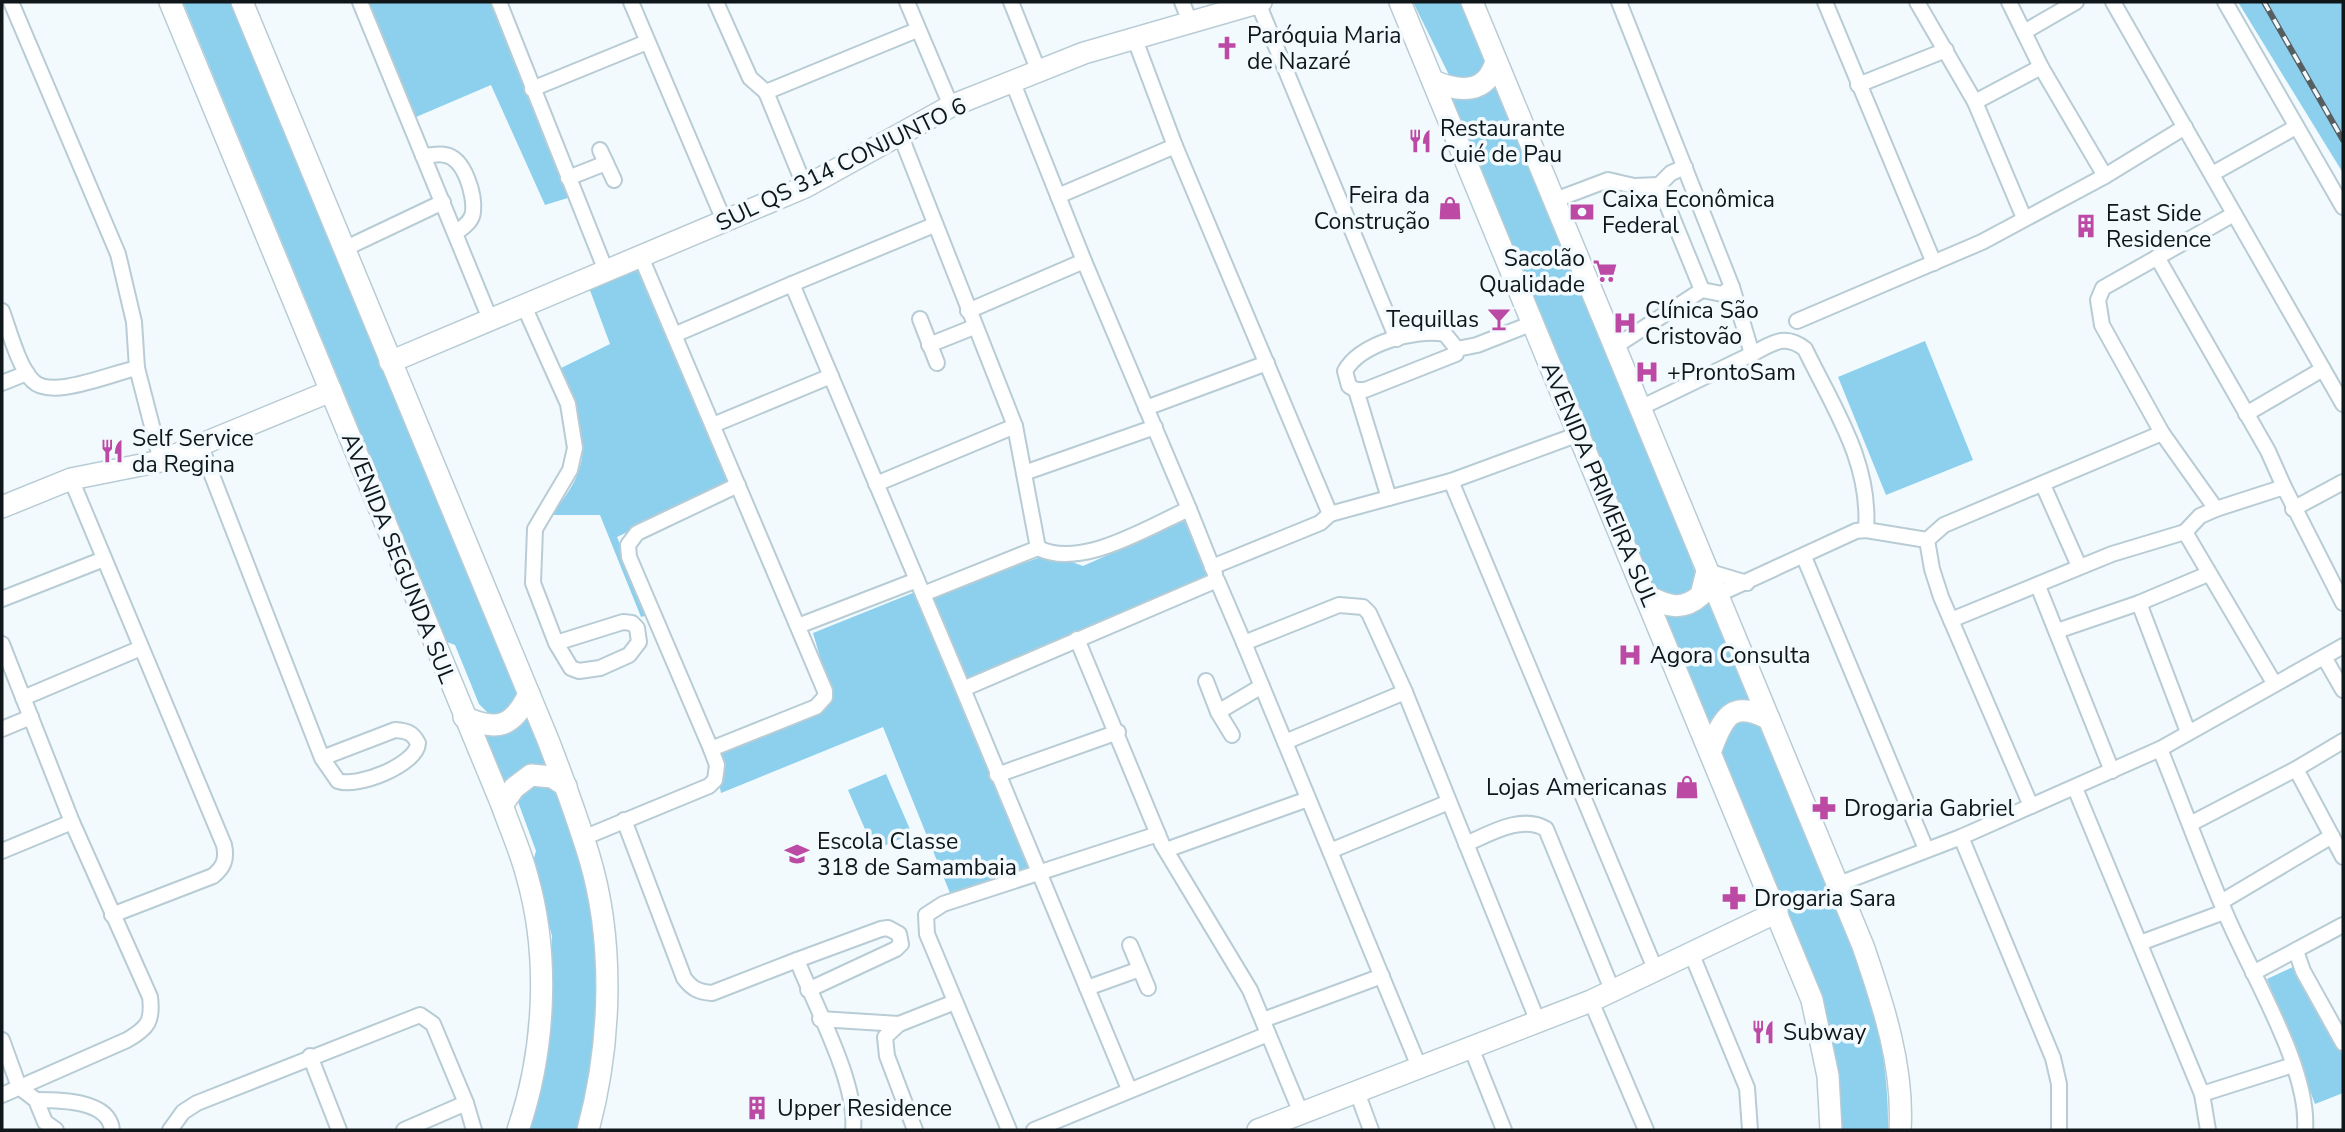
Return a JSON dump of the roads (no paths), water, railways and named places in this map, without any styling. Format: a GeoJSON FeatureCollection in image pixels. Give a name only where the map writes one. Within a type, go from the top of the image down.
{"type":"FeatureCollection","features":[{"type":"Feature","properties":{"kind":"main road","name":"AVENIDA SEGUNDA SUL"},"geometry":{"type":"LineString","coordinates":[[170,2],[502,805],[528,877],[539,945],[541,1010],[534,1064],[519,1130]]}},
{"type":"Feature","properties":{"kind":"main road"},"geometry":{"type":"LineString","coordinates":[[242,2],[529,694],[566,786],[583,838],[595,880],[603,934],[606,999],[601,1065],[591,1128]]}},
{"type":"Feature","properties":{"kind":"main road","name":"SUL QS 314 CONJUNTO 6"},"geometry":{"type":"LineString","coordinates":[[390,362],[805,187],[951,106],[1133,37],[1260,2]]}},
{"type":"Feature","properties":{"kind":"main road","name":"AVENIDA PRIMEIRA SUL"},"geometry":{"type":"LineString","coordinates":[[1400,2],[1812,1000],[1828,1076],[1830,1130]]}},
{"type":"Feature","properties":{"kind":"main road"},"geometry":{"type":"LineString","coordinates":[[1472,2],[1839,884],[1884,1007],[1895,1060],[1900,1130]]}},
{"type":"Feature","properties":{"kind":"main road"},"geometry":{"type":"LineString","coordinates":[[1433,82],[1452,89],[1470,89],[1486,81],[1496,61]]}},
{"type":"Feature","properties":{"kind":"main road"},"geometry":{"type":"LineString","coordinates":[[2,507],[71,479],[162,461],[331,391]]}},
{"type":"Feature","properties":{"kind":"main road"},"geometry":{"type":"LineString","coordinates":[[1647,596],[1668,605],[1687,605],[1701,595],[1707,571]]}},
{"type":"Feature","properties":{"kind":"main road"},"geometry":{"type":"LineString","coordinates":[[464,717],[480,724],[500,725],[516,717],[529,694]]}},
{"type":"Feature","properties":{"kind":"main road"},"geometry":{"type":"LineString","coordinates":[[1711,750],[1719,727],[1731,713],[1748,710],[1769,719]]}},
{"type":"Feature","properties":{"kind":"main road"},"geometry":{"type":"LineString","coordinates":[[502,805],[514,788],[531,775],[552,777],[566,786]]}},
{"type":"Feature","properties":{"kind":"main road"},"geometry":{"type":"LineString","coordinates":[[1258,1130],[1472,1050],[1613,992],[1777,912]]}},
{"type":"Feature","properties":{"kind":"street"},"geometry":{"type":"LineString","coordinates":[[11,2],[118,254],[134,322],[137,368],[162,461]]}},
{"type":"Feature","properties":{"kind":"street"},"geometry":{"type":"LineString","coordinates":[[359,2],[490,319]]}},
{"type":"Feature","properties":{"kind":"street"},"geometry":{"type":"LineString","coordinates":[[499,2],[606,271]]}},
{"type":"Feature","properties":{"kind":"street"},"geometry":{"type":"LineString","coordinates":[[631,2],[725,223]]}},
{"type":"Feature","properties":{"kind":"street"},"geometry":{"type":"LineString","coordinates":[[716,2],[750,78],[766,92],[805,187]]}},
{"type":"Feature","properties":{"kind":"street"},"geometry":{"type":"LineString","coordinates":[[906,2],[951,106]]}},
{"type":"Feature","properties":{"kind":"street"},"geometry":{"type":"LineString","coordinates":[[1011,2],[1039,72]]}},
{"type":"Feature","properties":{"kind":"street"},"geometry":{"type":"LineString","coordinates":[[1182,2],[1190,22]]}},
{"type":"Feature","properties":{"kind":"street"},"geometry":{"type":"LineString","coordinates":[[1260,2],[1397,339]]}},
{"type":"Feature","properties":{"kind":"street"},"geometry":{"type":"LineString","coordinates":[[1619,2],[1732,287],[1752,354]]}},
{"type":"Feature","properties":{"kind":"street"},"geometry":{"type":"LineString","coordinates":[[1825,2],[1934,263]]}},
{"type":"Feature","properties":{"kind":"street"},"geometry":{"type":"LineString","coordinates":[[1917,2],[1975,102],[2024,218]]}},
{"type":"Feature","properties":{"kind":"street"},"geometry":{"type":"LineString","coordinates":[[2009,2],[2041,67],[2105,176]]}},
{"type":"Feature","properties":{"kind":"street"},"geometry":{"type":"LineString","coordinates":[[2024,32],[2076,2]]}},
{"type":"Feature","properties":{"kind":"street"},"geometry":{"type":"LineString","coordinates":[[2113,2],[2343,404]]}},
{"type":"Feature","properties":{"kind":"street"},"geometry":{"type":"LineString","coordinates":[[2225,2],[2343,207]]}},
{"type":"Feature","properties":{"kind":"street"},"geometry":{"type":"LineString","coordinates":[[766,92],[917,30]]}},
{"type":"Feature","properties":{"kind":"street"},"geometry":{"type":"LineString","coordinates":[[1133,37],[1175,146],[1330,514]]}},
{"type":"Feature","properties":{"kind":"street"},"geometry":{"type":"LineString","coordinates":[[532,89],[648,42]]}},
{"type":"Feature","properties":{"kind":"street"},"geometry":{"type":"LineString","coordinates":[[1858,85],[1946,50]]}},
{"type":"Feature","properties":{"kind":"street"},"geometry":{"type":"LineString","coordinates":[[1975,102],[2041,67]]}},
{"type":"Feature","properties":{"kind":"street"},"geometry":{"type":"LineString","coordinates":[[1013,83],[1084,261],[1420,1069]]}},
{"type":"Feature","properties":{"kind":"street"},"geometry":{"type":"LineString","coordinates":[[1797,321],[1982,242],[2105,176],[2185,127]]}},
{"type":"Feature","properties":{"kind":"street"},"geometry":{"type":"LineString","coordinates":[[2212,174],[2296,127]]}},
{"type":"Feature","properties":{"kind":"street"},"geometry":{"type":"LineString","coordinates":[[900,134],[1015,426],[1038,548]]}},
{"type":"Feature","properties":{"kind":"street"},"geometry":{"type":"LineString","coordinates":[[1058,195],[1175,146]]}},
{"type":"Feature","properties":{"kind":"street"},"geometry":{"type":"LineString","coordinates":[[423,156],[445,155],[453,158],[466,178],[473,213],[469,222],[456,233]]}},
{"type":"Feature","properties":{"kind":"street"},"geometry":{"type":"LineString","coordinates":[[568,178],[603,157],[614,180]]}},
{"type":"Feature","properties":{"kind":"street"},"geometry":{"type":"LineString","coordinates":[[1555,200],[1608,180],[1634,186],[1659,185],[1671,173],[1685,167]]}},
{"type":"Feature","properties":{"kind":"street"},"geometry":{"type":"LineString","coordinates":[[1659,185],[1702,290]]}},
{"type":"Feature","properties":{"kind":"street"},"geometry":{"type":"LineString","coordinates":[[344,249],[364,237],[443,202]]}},
{"type":"Feature","properties":{"kind":"street"},"geometry":{"type":"LineString","coordinates":[[2216,509],[2162,433],[2098,314],[2098,300],[2103,288],[2234,214]]}},
{"type":"Feature","properties":{"kind":"street"},"geometry":{"type":"LineString","coordinates":[[674,335],[934,225]]}},
{"type":"Feature","properties":{"kind":"street"},"geometry":{"type":"LineString","coordinates":[[642,257],[822,682],[825,698],[822,703],[711,749]]}},
{"type":"Feature","properties":{"kind":"street"},"geometry":{"type":"LineString","coordinates":[[2157,257],[2246,414],[2343,603]]}},
{"type":"Feature","properties":{"kind":"street"},"geometry":{"type":"LineString","coordinates":[[968,311],[1084,261]]}},
{"type":"Feature","properties":{"kind":"street"},"geometry":{"type":"LineString","coordinates":[[792,285],[1129,1089]]}},
{"type":"Feature","properties":{"kind":"street"},"geometry":{"type":"LineString","coordinates":[[1616,346],[1702,290],[1722,293],[1732,287]]}},
{"type":"Feature","properties":{"kind":"street"},"geometry":{"type":"LineString","coordinates":[[524,306],[568,404],[574,425],[575,448],[570,470],[535,529],[532,550],[533,583],[556,643],[567,665],[579,671],[589,670],[635,650],[639,642],[637,628],[632,623],[613,623],[556,643]]}},
{"type":"Feature","properties":{"kind":"street"},"geometry":{"type":"LineString","coordinates":[[2,312],[27,373],[41,387],[58,390],[137,368]]}},
{"type":"Feature","properties":{"kind":"street"},"geometry":{"type":"LineString","coordinates":[[920,319],[937,363]]}},
{"type":"Feature","properties":{"kind":"street"},"geometry":{"type":"LineString","coordinates":[[1457,349],[1450,337],[1438,332],[1397,339],[1350,361],[1345,371],[1349,386],[1356,390],[1365,390],[1436,363],[1455,354],[1457,349],[1533,323]]}},
{"type":"Feature","properties":{"kind":"street"},"geometry":{"type":"LineString","coordinates":[[929,345],[974,327]]}},
{"type":"Feature","properties":{"kind":"street"},"geometry":{"type":"LineString","coordinates":[[1640,408],[1779,340],[1794,340],[1805,349],[1858,459],[1868,499],[1866,530]]}},
{"type":"Feature","properties":{"kind":"street"},"geometry":{"type":"LineString","coordinates":[[1146,408],[1267,363]]}},
{"type":"Feature","properties":{"kind":"street"},"geometry":{"type":"LineString","coordinates":[[2246,414],[2323,369]]}},
{"type":"Feature","properties":{"kind":"street"},"geometry":{"type":"LineString","coordinates":[[2,383],[27,373]]}},
{"type":"Feature","properties":{"kind":"street"},"geometry":{"type":"LineString","coordinates":[[713,425],[831,376]]}},
{"type":"Feature","properties":{"kind":"street"},"geometry":{"type":"LineString","coordinates":[[1356,390],[1389,498]]}},
{"type":"Feature","properties":{"kind":"street"},"geometry":{"type":"LineString","coordinates":[[876,484],[1015,426]]}},
{"type":"Feature","properties":{"kind":"street"},"geometry":{"type":"LineString","coordinates":[[1024,473],[1155,427]]}},
{"type":"Feature","properties":{"kind":"street"},"geometry":{"type":"LineString","coordinates":[[1927,540],[1944,525],[2162,433]]}},
{"type":"Feature","properties":{"kind":"street"},"geometry":{"type":"LineString","coordinates":[[963,689],[1077,639],[1320,523],[1330,514],[1451,481],[1579,434]]}},
{"type":"Feature","properties":{"kind":"street"},"geometry":{"type":"LineString","coordinates":[[201,447],[322,758],[338,781],[354,782],[413,758],[418,743],[414,735],[407,731],[395,730],[322,758]]}},
{"type":"Feature","properties":{"kind":"street"},"geometry":{"type":"LineString","coordinates":[[71,479],[225,845],[226,855],[224,864],[213,876],[112,915]]}},
{"type":"Feature","properties":{"kind":"street"},"geometry":{"type":"LineString","coordinates":[[1451,481],[1656,971]]}},
{"type":"Feature","properties":{"kind":"street"},"geometry":{"type":"LineString","coordinates":[[2293,509],[2343,482]]}},
{"type":"Feature","properties":{"kind":"street"},"geometry":{"type":"LineString","coordinates":[[583,838],[709,786],[718,774],[711,749],[629,556],[629,540],[637,533],[738,485]]}},
{"type":"Feature","properties":{"kind":"street"},"geometry":{"type":"LineString","coordinates":[[2043,485],[2079,566]]}},
{"type":"Feature","properties":{"kind":"street"},"geometry":{"type":"LineString","coordinates":[[1951,620],[2038,586],[2079,566],[2185,532],[2200,516],[2284,487]]}},
{"type":"Feature","properties":{"kind":"street"},"geometry":{"type":"LineString","coordinates":[[798,626],[1038,548],[1059,556],[1086,553],[1189,509]]}},
{"type":"Feature","properties":{"kind":"street"},"geometry":{"type":"LineString","coordinates":[[1717,595],[1804,558],[1856,531],[1866,530],[1927,540]]}},
{"type":"Feature","properties":{"kind":"street"},"geometry":{"type":"LineString","coordinates":[[2185,532],[2207,574],[2274,683]]}},
{"type":"Feature","properties":{"kind":"street"},"geometry":{"type":"LineString","coordinates":[[1927,540],[1932,569],[1951,620],[2031,806]]}},
{"type":"Feature","properties":{"kind":"street"},"geometry":{"type":"LineString","coordinates":[[1804,558],[1926,849]]}},
{"type":"Feature","properties":{"kind":"street"},"geometry":{"type":"LineString","coordinates":[[2,599],[104,559]]}},
{"type":"Feature","properties":{"kind":"street"},"geometry":{"type":"LineString","coordinates":[[1707,571],[1746,583]]}},
{"type":"Feature","properties":{"kind":"street"},"geometry":{"type":"LineString","coordinates":[[2057,631],[2139,603],[2207,574]]}},
{"type":"Feature","properties":{"kind":"street"},"geometry":{"type":"LineString","coordinates":[[2038,586],[2112,771]]}},
{"type":"Feature","properties":{"kind":"street"},"geometry":{"type":"LineString","coordinates":[[2139,603],[2188,732]]}},
{"type":"Feature","properties":{"kind":"street"},"geometry":{"type":"LineString","coordinates":[[1244,643],[1339,606],[1363,607],[1381,636],[1405,692],[1538,1022]]}},
{"type":"Feature","properties":{"kind":"street"},"geometry":{"type":"LineString","coordinates":[[637,628],[656,620]]}},
{"type":"Feature","properties":{"kind":"street"},"geometry":{"type":"LineString","coordinates":[[1077,639],[1118,732],[1158,834],[1234,959],[1301,1113]]}},
{"type":"Feature","properties":{"kind":"street"},"geometry":{"type":"LineString","coordinates":[[2,645],[72,822],[150,997],[150,1023],[127,1040],[2,1095]]}},
{"type":"Feature","properties":{"kind":"street"},"geometry":{"type":"LineString","coordinates":[[1839,884],[1961,837],[2160,749],[2343,646]]}},
{"type":"Feature","properties":{"kind":"street"},"geometry":{"type":"LineString","coordinates":[[23,698],[141,648]]}},
{"type":"Feature","properties":{"kind":"street"},"geometry":{"type":"LineString","coordinates":[[2324,657],[2343,691]]}},
{"type":"Feature","properties":{"kind":"street"},"geometry":{"type":"LineString","coordinates":[[1206,681],[1218,712],[1232,735]]}},
{"type":"Feature","properties":{"kind":"street"},"geometry":{"type":"LineString","coordinates":[[1218,712],[1262,687]]}},
{"type":"Feature","properties":{"kind":"street"},"geometry":{"type":"LineString","coordinates":[[1284,742],[1405,692]]}},
{"type":"Feature","properties":{"kind":"street"},"geometry":{"type":"LineString","coordinates":[[2,729],[31,717]]}},
{"type":"Feature","properties":{"kind":"street"},"geometry":{"type":"LineString","coordinates":[[997,775],[1118,732]]}},
{"type":"Feature","properties":{"kind":"street"},"geometry":{"type":"LineString","coordinates":[[2190,824],[2296,769],[2343,741]]}},
{"type":"Feature","properties":{"kind":"street"},"geometry":{"type":"LineString","coordinates":[[2160,749],[2222,907],[2293,1065],[2305,1104],[2305,1130]]}},
{"type":"Feature","properties":{"kind":"street"},"geometry":{"type":"LineString","coordinates":[[2296,769],[2343,857]]}},
{"type":"Feature","properties":{"kind":"street"},"geometry":{"type":"LineString","coordinates":[[2075,788],[2202,1094],[2208,1130]]}},
{"type":"Feature","properties":{"kind":"street"},"geometry":{"type":"LineString","coordinates":[[1166,850],[1308,799]]}},
{"type":"Feature","properties":{"kind":"street"},"geometry":{"type":"LineString","coordinates":[[1330,851],[1449,802]]}},
{"type":"Feature","properties":{"kind":"street"},"geometry":{"type":"LineString","coordinates":[[624,820],[684,978],[691,987],[700,992],[712,993],[881,929],[895,929],[899,934],[901,944],[896,949],[808,990]]}},
{"type":"Feature","properties":{"kind":"street"},"geometry":{"type":"LineString","coordinates":[[2,851],[72,822]]}},
{"type":"Feature","properties":{"kind":"street"},"geometry":{"type":"LineString","coordinates":[[1466,844],[1507,827],[1537,823],[1546,829],[1613,992]]}},
{"type":"Feature","properties":{"kind":"street"},"geometry":{"type":"LineString","coordinates":[[1009,1130],[927,934],[926,915],[943,904],[1158,834]]}},
{"type":"Feature","properties":{"kind":"street"},"geometry":{"type":"LineString","coordinates":[[2140,943],[2222,907],[2332,836]]}},
{"type":"Feature","properties":{"kind":"street"},"geometry":{"type":"LineString","coordinates":[[1961,837],[2053,1058],[2059,1084],[2059,1130]]}},
{"type":"Feature","properties":{"kind":"street"},"geometry":{"type":"LineString","coordinates":[[2253,973],[2343,925]]}},
{"type":"Feature","properties":{"kind":"street"},"geometry":{"type":"LineString","coordinates":[[1130,945],[1148,988]]}},
{"type":"Feature","properties":{"kind":"street"},"geometry":{"type":"LineString","coordinates":[[2296,951],[2303,971],[2343,1043]]}},
{"type":"Feature","properties":{"kind":"street"},"geometry":{"type":"LineString","coordinates":[[1692,955],[1747,1088],[1750,1130]]}},
{"type":"Feature","properties":{"kind":"street"},"geometry":{"type":"LineString","coordinates":[[797,960],[852,1099],[853,1130]]}},
{"type":"Feature","properties":{"kind":"street"},"geometry":{"type":"LineString","coordinates":[[1087,989],[1140,969]]}},
{"type":"Feature","properties":{"kind":"street"},"geometry":{"type":"LineString","coordinates":[[1034,1130],[1382,976]]}},
{"type":"Feature","properties":{"kind":"street"},"geometry":{"type":"LineString","coordinates":[[1591,1001],[1646,1130]]}},
{"type":"Feature","properties":{"kind":"street"},"geometry":{"type":"LineString","coordinates":[[915,1130],[884,1043],[888,1032],[899,1024],[955,1002]]}},
{"type":"Feature","properties":{"kind":"street"},"geometry":{"type":"LineString","coordinates":[[170,1130],[183,1112],[197,1103],[310,1056],[420,1015],[433,1024],[466,1103],[474,1130]]}},
{"type":"Feature","properties":{"kind":"street"},"geometry":{"type":"LineString","coordinates":[[820,1018],[899,1024]]}},
{"type":"Feature","properties":{"kind":"street"},"geometry":{"type":"LineString","coordinates":[[2,1040],[19,1087],[36,1100],[45,1122],[56,1130]]}},
{"type":"Feature","properties":{"kind":"street"},"geometry":{"type":"LineString","coordinates":[[1472,1050],[1504,1130]]}},
{"type":"Feature","properties":{"kind":"street"},"geometry":{"type":"LineString","coordinates":[[310,1056],[339,1130]]}},
{"type":"Feature","properties":{"kind":"street"},"geometry":{"type":"LineString","coordinates":[[2202,1094],[2293,1065]]}},
{"type":"Feature","properties":{"kind":"street"},"geometry":{"type":"LineString","coordinates":[[1357,1092],[1371,1130]]}},
{"type":"Feature","properties":{"kind":"street"},"geometry":{"type":"LineString","coordinates":[[36,1100],[74,1103],[102,1111],[111,1122],[112,1130]]}},
{"type":"Feature","properties":{"kind":"street"},"geometry":{"type":"LineString","coordinates":[[404,1130],[466,1103]]}},
{"type":"Feature","properties":{"kind":"railway"},"geometry":{"type":"LineString","coordinates":[[2264,2],[2343,140]]}},
{"type":"Feature","properties":{"kind":"place","name":"Paróquia Maria de Nazaré"},"geometry":{"type":"Point","coordinates":[1227,48]}},
{"type":"Feature","properties":{"kind":"place","name":"Restaurante Cuié de Pau"},"geometry":{"type":"Point","coordinates":[1420,141]}},
{"type":"Feature","properties":{"kind":"place","name":"Feira da Construção"},"geometry":{"type":"Point","coordinates":[1450,208]}},
{"type":"Feature","properties":{"kind":"place","name":"Caixa Econômica Federal"},"geometry":{"type":"Point","coordinates":[1582,212]}},
{"type":"Feature","properties":{"kind":"place","name":"East Side Residence"},"geometry":{"type":"Point","coordinates":[2086,226]}},
{"type":"Feature","properties":{"kind":"place","name":"Sacolão Qualidade"},"geometry":{"type":"Point","coordinates":[1605,271]}},
{"type":"Feature","properties":{"kind":"place","name":"Tequillas"},"geometry":{"type":"Point","coordinates":[1499,319]}},
{"type":"Feature","properties":{"kind":"place","name":"Clínica São Cristovão"},"geometry":{"type":"Point","coordinates":[1625,323]}},
{"type":"Feature","properties":{"kind":"place","name":"+ProntoSam"},"geometry":{"type":"Point","coordinates":[1647,372]}},
{"type":"Feature","properties":{"kind":"place","name":"Self Service da Regina"},"geometry":{"type":"Point","coordinates":[112,451]}},
{"type":"Feature","properties":{"kind":"place","name":"Agora Consulta"},"geometry":{"type":"Point","coordinates":[1630,655]}},
{"type":"Feature","properties":{"kind":"place","name":"Lojas Americanas"},"geometry":{"type":"Point","coordinates":[1687,787]}},
{"type":"Feature","properties":{"kind":"place","name":"Drogaria Gabriel"},"geometry":{"type":"Point","coordinates":[1824,808]}},
{"type":"Feature","properties":{"kind":"place","name":"Escola Classe 318 de Samambaia"},"geometry":{"type":"Point","coordinates":[797,854]}},
{"type":"Feature","properties":{"kind":"place","name":"Drogaria Sara"},"geometry":{"type":"Point","coordinates":[1734,898]}},
{"type":"Feature","properties":{"kind":"place","name":"Subway"},"geometry":{"type":"Point","coordinates":[1763,1032]}},
{"type":"Feature","properties":{"kind":"place","name":"Upper Residence"},"geometry":{"type":"Point","coordinates":[757,1108]}}]}
